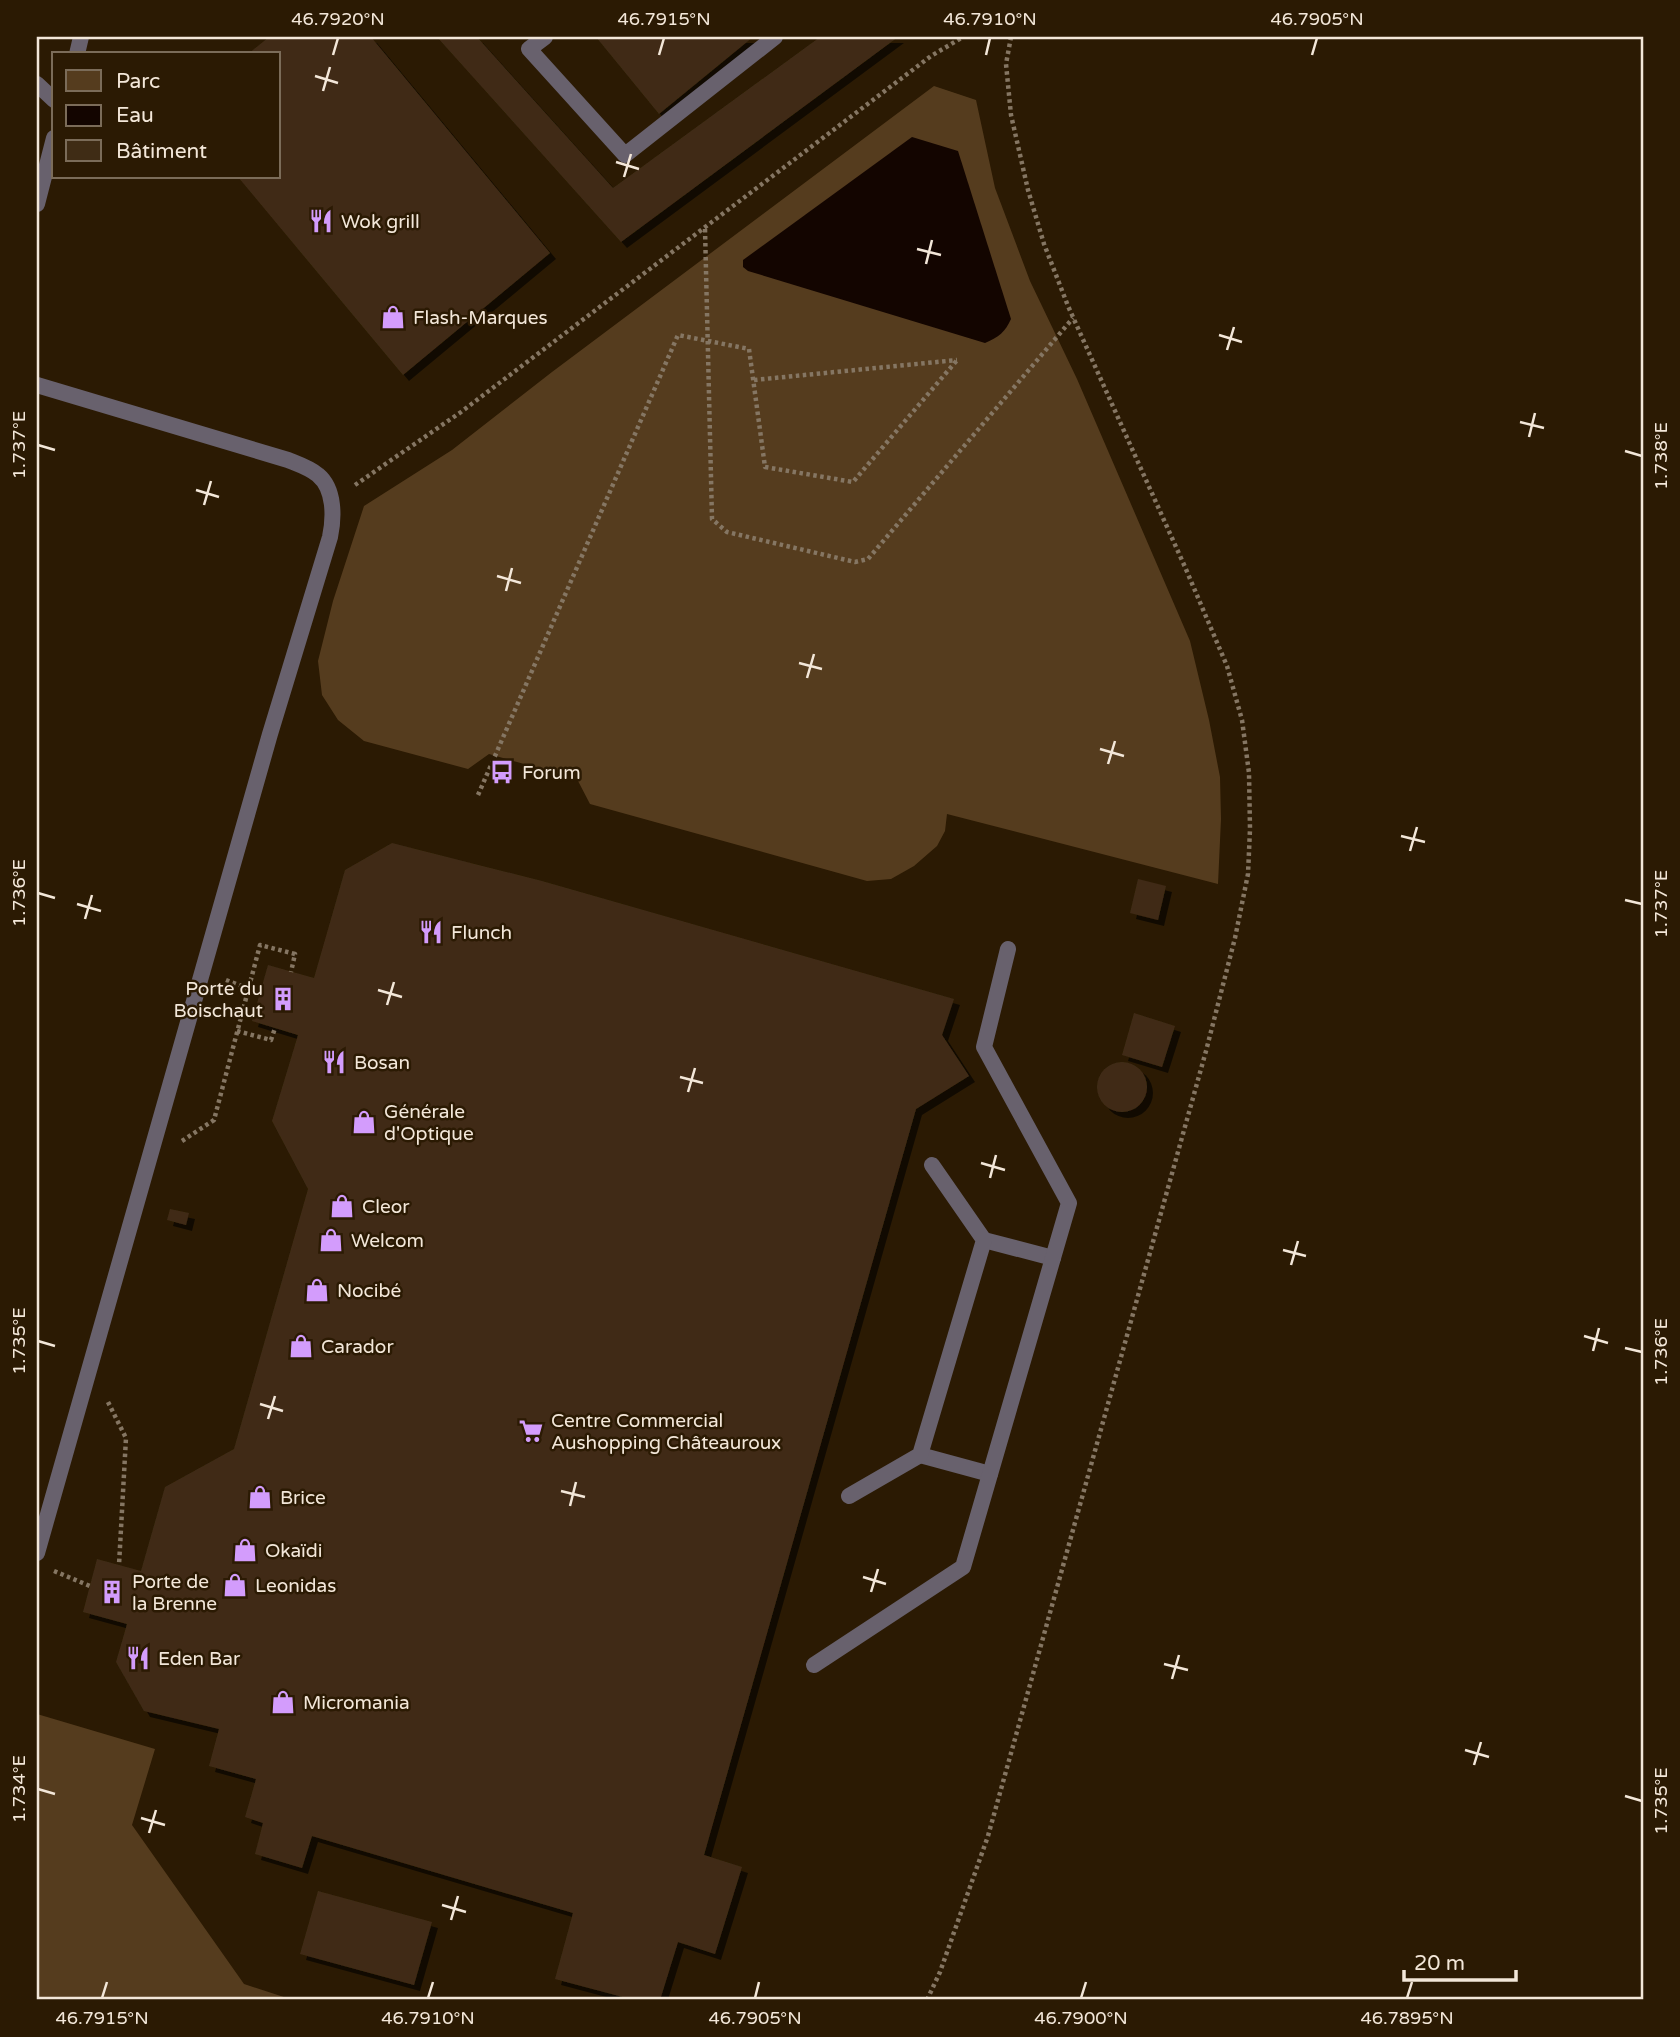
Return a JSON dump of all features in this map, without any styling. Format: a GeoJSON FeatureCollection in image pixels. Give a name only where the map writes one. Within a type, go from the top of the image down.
{"type":"FeatureCollection","features":[{"type":"Feature","properties":{"kind":"lane"},"geometry":{"type":"LineString","coordinates":[[545,37],[529,49],[625,155],[775,37]]}},
{"type":"Feature","properties":{"kind":"lane"},"geometry":{"type":"LineString","coordinates":[[37,84],[52,98]]}},
{"type":"Feature","properties":{"kind":"lane"},"geometry":{"type":"LineString","coordinates":[[37,204],[52,146]]}},
{"type":"Feature","properties":{"kind":"lane"},"geometry":{"type":"LineString","coordinates":[[37,385],[288,460],[320,476],[327,487],[333,507],[330,537],[270,734],[37,1553]]}},
{"type":"Feature","properties":{"kind":"lane"},"geometry":{"type":"LineString","coordinates":[[814,1665],[963,1567],[1069,1203],[984,1047],[1008,949]]}},
{"type":"Feature","properties":{"kind":"lane"},"geometry":{"type":"LineString","coordinates":[[932,1165],[984,1240],[1053,1258]]}},
{"type":"Feature","properties":{"kind":"lane"},"geometry":{"type":"LineString","coordinates":[[849,1496],[920,1455],[984,1240]]}},
{"type":"Feature","properties":{"kind":"lane"},"geometry":{"type":"LineString","coordinates":[[920,1455],[990,1474]]}},
{"type":"Feature","properties":{"kind":"path"},"geometry":{"type":"LineString","coordinates":[[330,499],[379,470],[461,412],[931,56],[964,37]]}},
{"type":"Feature","properties":{"kind":"path"},"geometry":{"type":"LineString","coordinates":[[927,2000],[940,1972],[988,1836],[1206,1051],[1235,938],[1248,874],[1250,829],[1249,773],[1242,720],[1227,666],[1073,318],[1044,244],[1028,190],[1011,115],[1006,64],[1011,37]]}},
{"type":"Feature","properties":{"kind":"path"},"geometry":{"type":"LineString","coordinates":[[705,228],[712,519],[727,532],[855,562],[868,559],[1073,318]]}},
{"type":"Feature","properties":{"kind":"path"},"geometry":{"type":"LineString","coordinates":[[478,795],[678,335],[749,349],[753,380],[765,467],[853,482],[958,359],[753,380]]}},
{"type":"Feature","properties":{"kind":"path"},"geometry":{"type":"LineString","coordinates":[[177,1145],[215,1120],[260,945],[295,954],[291,972]]}},
{"type":"Feature","properties":{"kind":"path"},"geometry":{"type":"LineString","coordinates":[[202,971],[260,993]]}},
{"type":"Feature","properties":{"kind":"path"},"geometry":{"type":"LineString","coordinates":[[237,1031],[271,1040],[275,1028]]}},
{"type":"Feature","properties":{"kind":"path"},"geometry":{"type":"LineString","coordinates":[[106,1397],[126,1438],[120,1565]]}},
{"type":"Feature","properties":{"kind":"path"},"geometry":{"type":"LineString","coordinates":[[47,1568],[90,1586]]}},
{"type":"Feature","properties":{"kind":"green space"},"geometry":{"type":"Polygon","coordinates":[[[934,86],[976,100],[995,188],[1030,281],[1077,379],[1190,641],[1220,777],[1218,884],[947,814],[945,831],[937,846],[914,866],[891,879],[867,881],[590,804],[577,779],[489,754],[468,769],[364,741],[338,720],[322,695],[318,661],[333,601],[364,506],[452,450],[934,86]]]}},
{"type":"Feature","properties":{"kind":"green space"},"geometry":{"type":"Polygon","coordinates":[[[37,1714],[155,1749],[132,1825],[244,1984],[293,2000],[37,2000],[37,1714]]]}},
{"type":"Feature","properties":{"kind":"water"},"geometry":{"type":"Polygon","coordinates":[[[912,137],[958,151],[1011,319],[1001,334],[985,343],[748,271],[743,267],[743,260],[912,137]]]}},
{"type":"Feature","properties":{"kind":"building"},"geometry":{"type":"Polygon","coordinates":[[[269,37],[371,37],[550,253],[403,375],[239,178],[280,178],[280,52],[250,52],[269,37]]]}},
{"type":"Feature","properties":{"kind":"building"},"geometry":{"type":"Polygon","coordinates":[[[437,37],[477,37],[613,188],[820,37],[898,37],[621,242],[437,37]]]}},
{"type":"Feature","properties":{"kind":"building"},"geometry":{"type":"Polygon","coordinates":[[[596,37],[753,37],[659,114],[596,37]]]}},
{"type":"Feature","properties":{"kind":"building","name":"Centre Commercial Aushopping Châteauroux"},"geometry":{"type":"Polygon","coordinates":[[[392,843],[542,881],[954,999],[942,1035],[969,1076],[916,1109],[704,1855],[742,1867],[715,1954],[678,1942],[660,2000],[634,2000],[555,1979],[573,1913],[312,1836],[302,1868],[255,1854],[263,1823],[245,1817],[256,1779],[209,1766],[219,1729],[144,1711],[116,1662],[127,1624],[83,1612],[97,1559],[141,1571],[165,1487],[234,1449],[308,1189],[272,1121],[298,1035],[252,1021],[268,965],[314,978],[345,870],[392,843]]]}},
{"type":"Feature","properties":{"kind":"building"},"geometry":{"type":"Polygon","coordinates":[[[1138,879],[1166,886],[1158,920],[1130,913],[1138,879]]]}},
{"type":"Feature","properties":{"kind":"building"},"geometry":{"type":"Polygon","coordinates":[[[1134,1013],[1175,1026],[1162,1067],[1122,1055],[1134,1013]]]}},
{"type":"Feature","properties":{"kind":"building"},"geometry":{"type":"Polygon","coordinates":[[[1122,1062],[1140,1069],[1147,1087],[1140,1105],[1122,1112],[1104,1105],[1097,1087],[1104,1069],[1122,1062]]]}},
{"type":"Feature","properties":{"kind":"building"},"geometry":{"type":"Polygon","coordinates":[[[170,1209],[189,1213],[186,1225],[167,1220],[170,1209]]]}},
{"type":"Feature","properties":{"kind":"building"},"geometry":{"type":"Polygon","coordinates":[[[318,1891],[432,1922],[414,1985],[300,1954],[318,1891]]]}},
{"type":"Feature","properties":{"kind":"place","name":"Wok grill"},"geometry":{"type":"Point","coordinates":[321,221]}},
{"type":"Feature","properties":{"kind":"place","name":"Flash-Marques"},"geometry":{"type":"Point","coordinates":[393,317]}},
{"type":"Feature","properties":{"kind":"place","name":"Forum"},"geometry":{"type":"Point","coordinates":[502,772]}},
{"type":"Feature","properties":{"kind":"place","name":"Flunch"},"geometry":{"type":"Point","coordinates":[431,932]}},
{"type":"Feature","properties":{"kind":"place","name":"Porte du Boischaut"},"geometry":{"type":"Point","coordinates":[283,999]}},
{"type":"Feature","properties":{"kind":"place","name":"Bosan"},"geometry":{"type":"Point","coordinates":[334,1062]}},
{"type":"Feature","properties":{"kind":"place","name":"Générale d'Optique"},"geometry":{"type":"Point","coordinates":[364,1122]}},
{"type":"Feature","properties":{"kind":"place","name":"Cleor"},"geometry":{"type":"Point","coordinates":[342,1206]}},
{"type":"Feature","properties":{"kind":"place","name":"Welcom"},"geometry":{"type":"Point","coordinates":[331,1240]}},
{"type":"Feature","properties":{"kind":"place","name":"Nocibé"},"geometry":{"type":"Point","coordinates":[317,1290]}},
{"type":"Feature","properties":{"kind":"place","name":"Carador"},"geometry":{"type":"Point","coordinates":[301,1346]}},
{"type":"Feature","properties":{"kind":"place","name":"Centre Commercial Aushopping Châteauroux"},"geometry":{"type":"Point","coordinates":[531,1431]}},
{"type":"Feature","properties":{"kind":"place","name":"Brice"},"geometry":{"type":"Point","coordinates":[260,1497]}},
{"type":"Feature","properties":{"kind":"place","name":"Okaïdi"},"geometry":{"type":"Point","coordinates":[245,1550]}},
{"type":"Feature","properties":{"kind":"place","name":"Leonidas"},"geometry":{"type":"Point","coordinates":[235,1585]}},
{"type":"Feature","properties":{"kind":"place","name":"Porte de la Brenne"},"geometry":{"type":"Point","coordinates":[112,1592]}},
{"type":"Feature","properties":{"kind":"place","name":"Eden Bar"},"geometry":{"type":"Point","coordinates":[138,1658]}},
{"type":"Feature","properties":{"kind":"place","name":"Micromania"},"geometry":{"type":"Point","coordinates":[283,1702]}}]}
